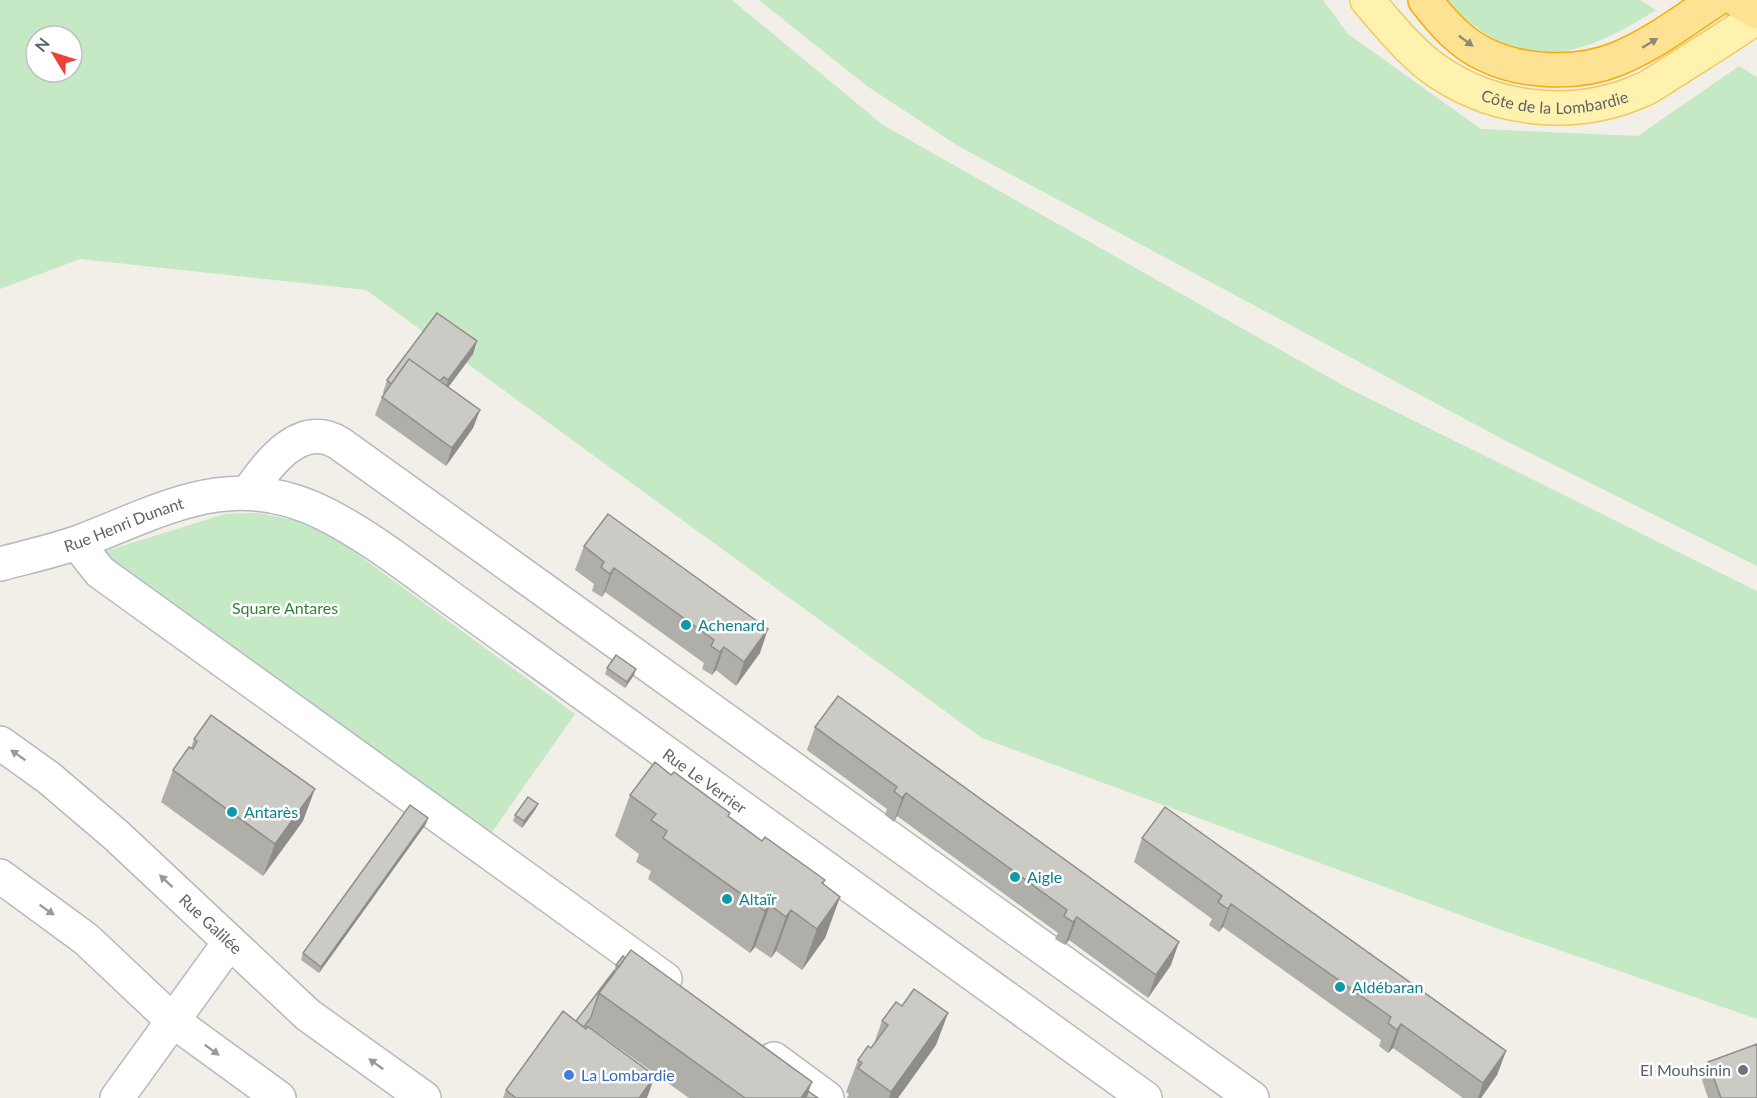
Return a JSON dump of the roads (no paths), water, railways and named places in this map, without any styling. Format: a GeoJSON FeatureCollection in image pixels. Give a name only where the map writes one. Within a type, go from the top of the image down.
{"type":"FeatureCollection","features":[{"type":"Feature","properties":{"kind":"highway"},"geometry":{"type":"LineString","coordinates":[[1425,0],[1443,24],[1487,55],[1542,69],[1581,69],[1614,61],[1649,45],[1715,0]]}},
{"type":"Feature","properties":{"kind":"highway"},"geometry":{"type":"LineString","coordinates":[[1737,0],[1757,12]]}},
{"type":"Feature","properties":{"kind":"main road","name":"Côte de la Lombardie"},"geometry":{"type":"LineString","coordinates":[[1368,0],[1394,32],[1430,66],[1462,85],[1490,96],[1514,105],[1540,109],[1603,101],[1642,90],[1757,17]]}},
{"type":"Feature","properties":{"kind":"street"},"geometry":{"type":"LineString","coordinates":[[249,491],[266,468],[293,442],[319,436],[339,443],[1252,1098]]}},
{"type":"Feature","properties":{"kind":"street","name":"Rue Henri Dunant"},"geometry":{"type":"LineString","coordinates":[[0,564],[77,543],[163,508],[201,497],[249,491]]}},
{"type":"Feature","properties":{"kind":"street","name":"Rue Le Verrier"},"geometry":{"type":"LineString","coordinates":[[249,491],[305,506],[352,529],[1145,1098]]}},
{"type":"Feature","properties":{"kind":"street"},"geometry":{"type":"LineString","coordinates":[[77,543],[100,572],[686,995]]}},
{"type":"Feature","properties":{"kind":"street","name":"Rue Galilée"},"geometry":{"type":"LineString","coordinates":[[0,743],[49,778],[117,836],[308,1015],[424,1098]]}},
{"type":"Feature","properties":{"kind":"street"},"geometry":{"type":"LineString","coordinates":[[0,876],[86,939],[173,1021],[279,1098]]}},
{"type":"Feature","properties":{"kind":"street"},"geometry":{"type":"LineString","coordinates":[[117,1098],[229,943]]}},
{"type":"Feature","properties":{"kind":"street"},"geometry":{"type":"LineString","coordinates":[[752,1043],[827,1098]]}},
{"type":"Feature","properties":{"kind":"place","name":"Achenard"},"geometry":{"type":"Point","coordinates":[686,625]}},
{"type":"Feature","properties":{"kind":"place","name":"Antarès"},"geometry":{"type":"Point","coordinates":[232,812]}},
{"type":"Feature","properties":{"kind":"place","name":"Aigle"},"geometry":{"type":"Point","coordinates":[1015,877]}},
{"type":"Feature","properties":{"kind":"place","name":"Altaïr"},"geometry":{"type":"Point","coordinates":[727,899]}},
{"type":"Feature","properties":{"kind":"place","name":"Aldébaran"},"geometry":{"type":"Point","coordinates":[1340,987]}},
{"type":"Feature","properties":{"kind":"place","name":"El Mouhsinin"},"geometry":{"type":"Point","coordinates":[1743,1070]}},
{"type":"Feature","properties":{"kind":"place","name":"La Lombardie"},"geometry":{"type":"Point","coordinates":[569,1075]}},
{"type":"Feature","properties":{"kind":"park label","name":"Square Antares"},"geometry":{"type":"Point","coordinates":[285,608]}}]}
